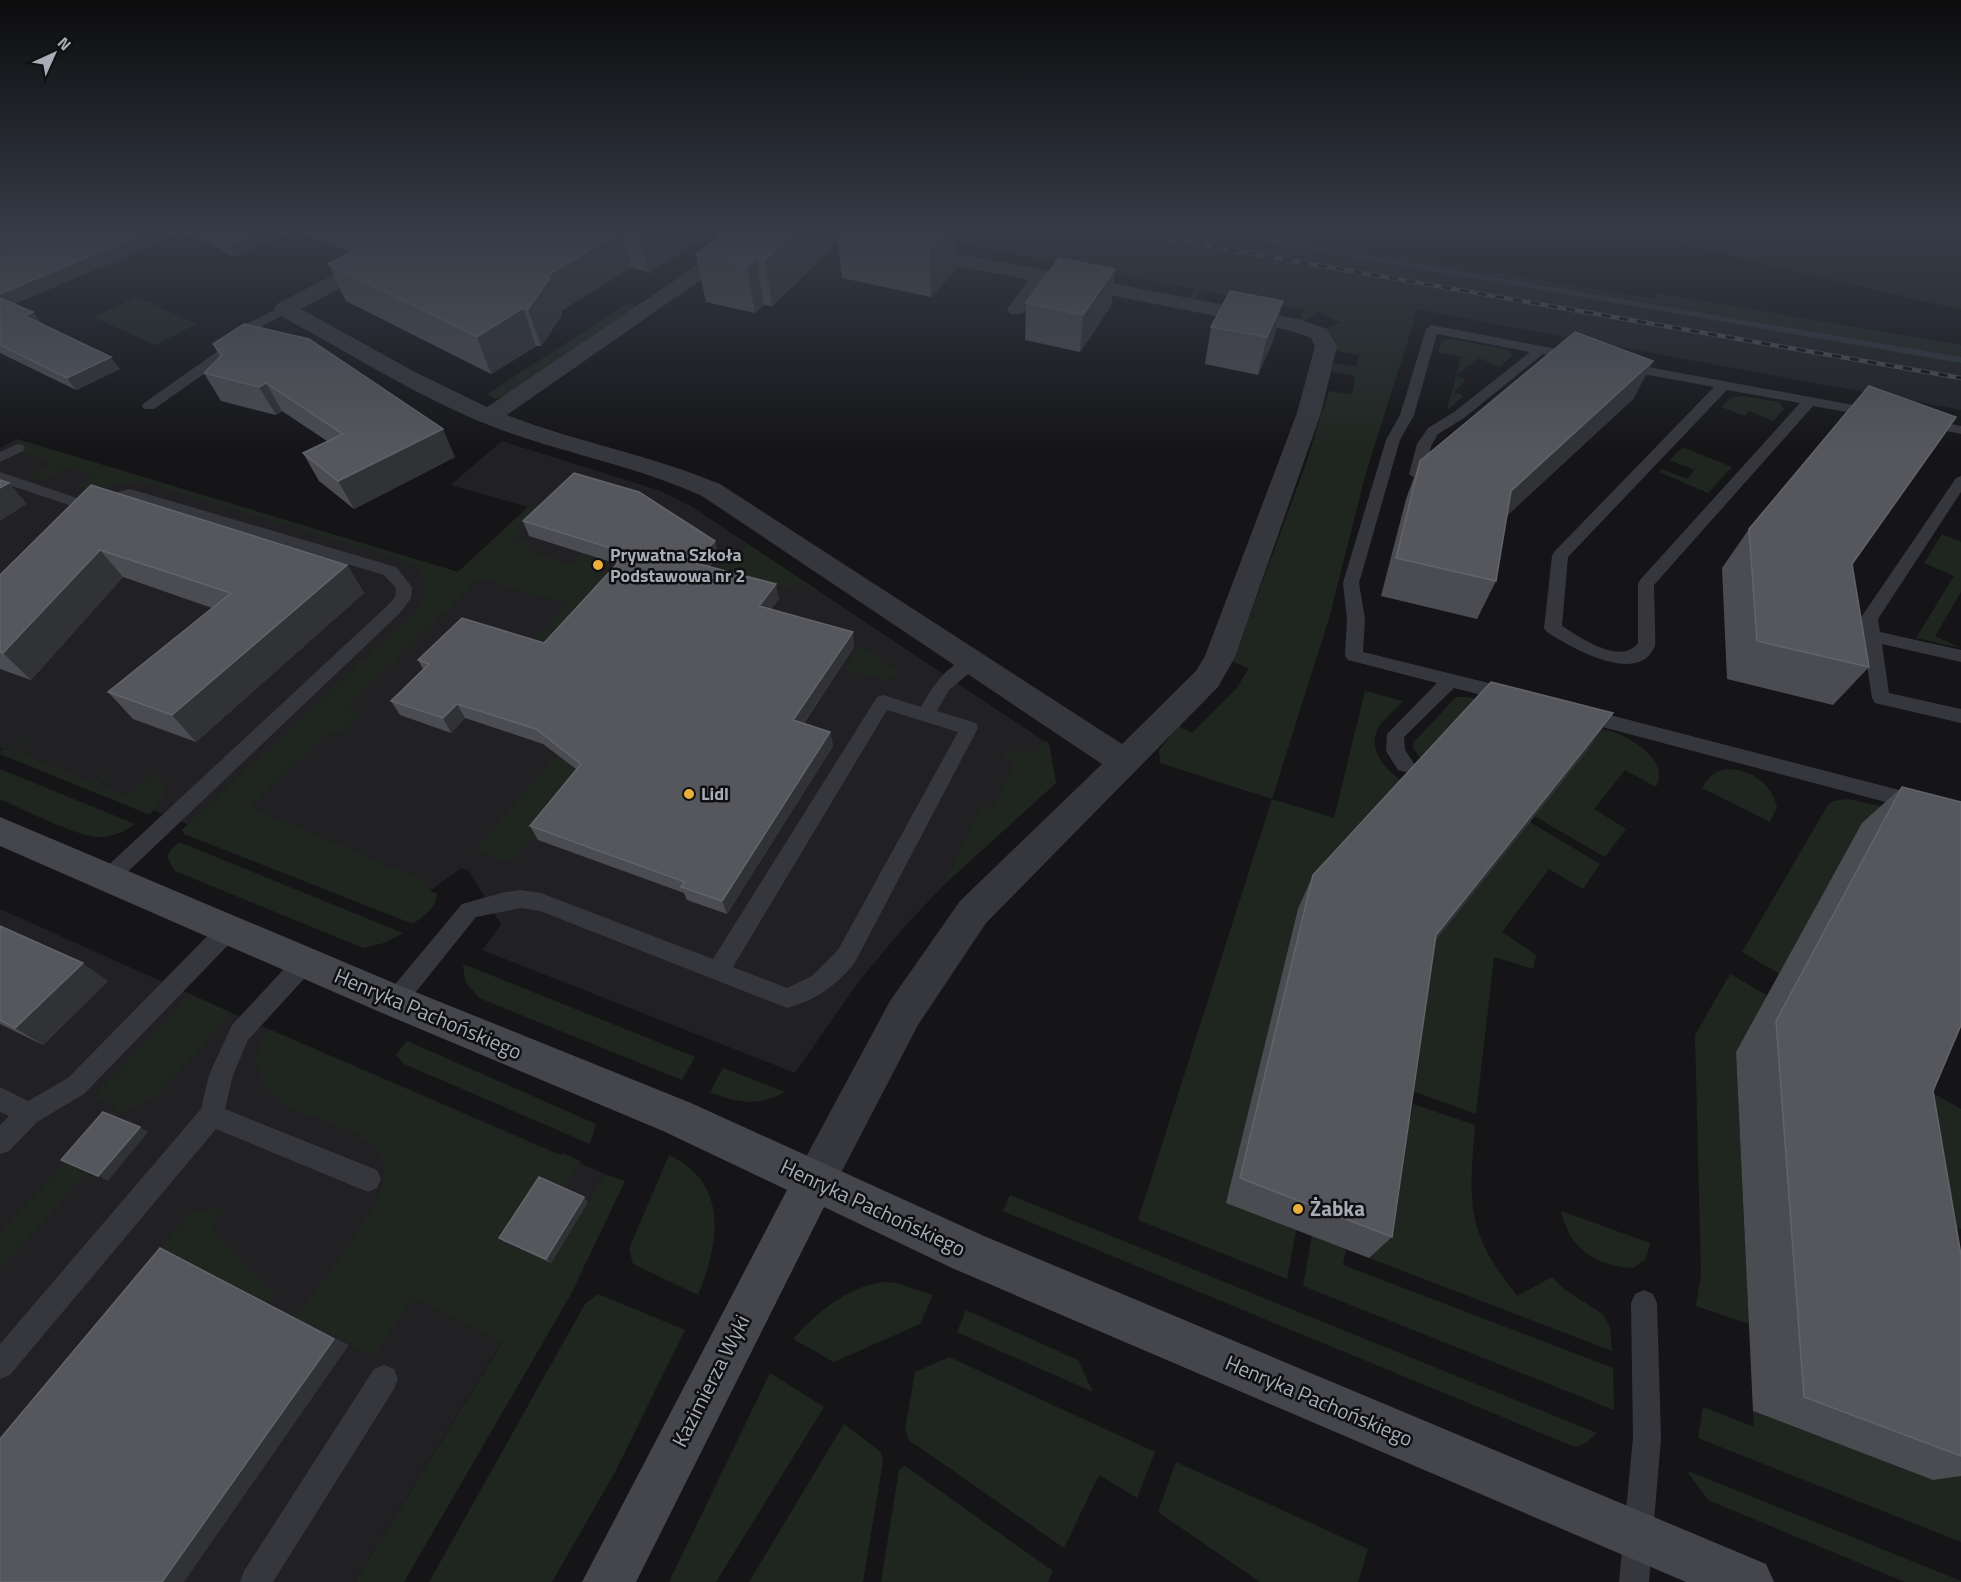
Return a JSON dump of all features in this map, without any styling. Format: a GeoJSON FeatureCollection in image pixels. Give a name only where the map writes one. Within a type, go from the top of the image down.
{"type":"FeatureCollection","features":[{"type":"Feature","properties":{"kind":"street"},"geometry":{"type":"LineString","coordinates":[[285,309],[293,305]]}},
{"type":"Feature","properties":{"kind":"street"},"geometry":{"type":"LineString","coordinates":[[489,416],[652,305]]}},
{"type":"Feature","properties":{"kind":"street"},"geometry":{"type":"LineString","coordinates":[[1018,309],[1021,305]]}},
{"type":"Feature","properties":{"kind":"street"},"geometry":{"type":"LineString","coordinates":[[814,1181],[904,1013],[966,922],[994,890],[1207,679],[1220,657],[1309,413],[1326,346],[1319,334],[1298,326],[1190,305]]}},
{"type":"Feature","properties":{"kind":"street"},"geometry":{"type":"LineString","coordinates":[[285,309],[464,405],[489,416],[530,432],[669,472],[702,486],[1124,762]]}},
{"type":"Feature","properties":{"kind":"street","name":"Henryka Pachońskiego"},"geometry":{"type":"LineString","coordinates":[[0,831],[395,1001],[677,1117],[1637,1559],[1748,1582]]}},
{"type":"Feature","properties":{"kind":"street","name":"Kazimierza Wyki"},"geometry":{"type":"LineString","coordinates":[[608,1582],[814,1181]]}},
{"type":"Feature","properties":{"kind":"lane"},"geometry":{"type":"LineString","coordinates":[[149,406],[223,354],[238,333],[285,309]]}},
{"type":"Feature","properties":{"kind":"lane"},"geometry":{"type":"LineString","coordinates":[[1530,701],[1353,656],[1356,619],[1351,583],[1393,440],[1407,415],[1432,329],[1586,359]]}},
{"type":"Feature","properties":{"kind":"lane"},"geometry":{"type":"LineString","coordinates":[[1416,474],[1425,440],[1434,430],[1444,422],[1460,416],[1540,350]]}},
{"type":"Feature","properties":{"kind":"lane"},"geometry":{"type":"LineString","coordinates":[[1609,363],[1961,429]]}},
{"type":"Feature","properties":{"kind":"lane"},"geometry":{"type":"LineString","coordinates":[[1724,385],[1560,556],[1553,628],[1594,651],[1612,657],[1631,657],[1644,650],[1647,644],[1646,584],[1810,401]]}},
{"type":"Feature","properties":{"kind":"lane"},"geometry":{"type":"LineString","coordinates":[[0,458],[18,448]]}},
{"type":"Feature","properties":{"kind":"lane"},"geometry":{"type":"LineString","coordinates":[[0,477],[86,506]]}},
{"type":"Feature","properties":{"kind":"lane"},"geometry":{"type":"LineString","coordinates":[[1961,480],[1869,619],[1881,698],[1961,716]]}},
{"type":"Feature","properties":{"kind":"lane"},"geometry":{"type":"LineString","coordinates":[[69,519],[86,506],[108,498],[130,494],[390,571],[404,587],[403,598],[394,609],[109,878]]}},
{"type":"Feature","properties":{"kind":"lane"},"geometry":{"type":"LineString","coordinates":[[1872,636],[1961,656]]}},
{"type":"Feature","properties":{"kind":"lane"},"geometry":{"type":"LineString","coordinates":[[926,715],[943,685],[972,662]]}},
{"type":"Feature","properties":{"kind":"lane"},"geometry":{"type":"LineString","coordinates":[[1405,765],[1394,750],[1393,742],[1396,734],[1451,680]]}},
{"type":"Feature","properties":{"kind":"lane"},"geometry":{"type":"LineString","coordinates":[[395,1001],[469,910],[521,899],[542,902],[718,971],[787,998],[813,988],[831,974],[846,957],[969,728],[883,702],[718,971]]}},
{"type":"Feature","properties":{"kind":"lane"},"geometry":{"type":"LineString","coordinates":[[1564,710],[1961,814]]}},
{"type":"Feature","properties":{"kind":"lane"},"geometry":{"type":"LineString","coordinates":[[0,1142],[28,1114],[76,1086],[229,929]]}},
{"type":"Feature","properties":{"kind":"lane"},"geometry":{"type":"LineString","coordinates":[[0,1365],[212,1115],[221,1075],[240,1033],[305,962]]}},
{"type":"Feature","properties":{"kind":"lane"},"geometry":{"type":"LineString","coordinates":[[0,1099],[28,1114]]}},
{"type":"Feature","properties":{"kind":"lane"},"geometry":{"type":"LineString","coordinates":[[212,1115],[368,1179]]}},
{"type":"Feature","properties":{"kind":"lane"},"geometry":{"type":"LineString","coordinates":[[1637,1559],[1647,1438],[1644,1303]]}},
{"type":"Feature","properties":{"kind":"lane"},"geometry":{"type":"LineString","coordinates":[[255,1582],[384,1379]]}},
{"type":"Feature","properties":{"kind":"shaded area"},"geometry":{"type":"Polygon","coordinates":[[[119,305],[154,305],[197,324],[155,345],[93,317],[119,305]]]}},
{"type":"Feature","properties":{"kind":"shaded area"},"geometry":{"type":"Polygon","coordinates":[[[625,305],[639,306],[510,393],[495,399],[487,394],[625,305]]]}},
{"type":"Feature","properties":{"kind":"shaded area"},"geometry":{"type":"Polygon","coordinates":[[[1277,305],[1400,305],[1418,308],[1365,476],[1330,615],[1272,799],[1160,763],[1159,750],[1179,726],[1192,733],[1236,689],[1249,668],[1233,662],[1306,463],[1329,391],[1352,394],[1355,376],[1332,372],[1333,363],[1356,366],[1359,355],[1336,351],[1335,340],[1324,329],[1341,323],[1319,312],[1304,321],[1299,320],[1303,310],[1277,305]]]}},
{"type":"Feature","properties":{"kind":"shaded area"},"geometry":{"type":"Polygon","coordinates":[[[1392,305],[1690,305],[1961,351],[1961,410],[1392,305]]]}},
{"type":"Feature","properties":{"kind":"shaded area"},"geometry":{"type":"Polygon","coordinates":[[[1657,305],[1726,305],[1961,345],[1961,365],[1657,312],[1657,305]]]}},
{"type":"Feature","properties":{"kind":"shaded area"},"geometry":{"type":"Polygon","coordinates":[[[1939,305],[1961,305],[1961,310],[1939,305]]]}},
{"type":"Feature","properties":{"kind":"shaded area"},"geometry":{"type":"Polygon","coordinates":[[[1452,339],[1506,349],[1513,355],[1500,367],[1479,358],[1456,376],[1466,380],[1454,392],[1464,396],[1447,410],[1461,357],[1438,352],[1442,341],[1452,339]]]}},
{"type":"Feature","properties":{"kind":"shaded area"},"geometry":{"type":"Polygon","coordinates":[[[1742,396],[1779,402],[1784,409],[1773,421],[1749,411],[1745,416],[1721,407],[1731,398],[1742,396]]]}},
{"type":"Feature","properties":{"kind":"shaded area"},"geometry":{"type":"Polygon","coordinates":[[[17,439],[458,572],[528,507],[450,485],[502,441],[658,490],[689,505],[1049,744],[1056,783],[945,884],[905,926],[859,981],[795,1073],[482,950],[501,925],[469,871],[461,868],[430,891],[409,914],[0,748],[0,448],[17,439]]]}},
{"type":"Feature","properties":{"kind":"shaded area"},"geometry":{"type":"Polygon","coordinates":[[[17,439],[458,572],[528,507],[544,511],[515,538],[532,544],[526,551],[571,564],[582,553],[599,558],[592,563],[672,625],[731,557],[737,558],[748,544],[816,589],[795,584],[791,588],[760,579],[749,591],[738,588],[537,841],[530,840],[508,863],[475,850],[627,673],[531,643],[568,604],[479,578],[347,707],[362,712],[341,734],[330,731],[249,807],[424,881],[430,891],[437,894],[436,899],[429,911],[413,924],[184,834],[182,830],[421,606],[425,580],[419,570],[405,561],[141,481],[87,490],[75,488],[93,476],[65,467],[44,480],[31,476],[53,462],[21,452],[17,439]]]}},
{"type":"Feature","properties":{"kind":"shaded area"},"geometry":{"type":"Polygon","coordinates":[[[1682,447],[1732,467],[1708,493],[1659,472],[1662,469],[1687,479],[1694,470],[1670,460],[1682,447]]]}},
{"type":"Feature","properties":{"kind":"shaded area"},"geometry":{"type":"Polygon","coordinates":[[[1942,534],[1961,542],[1961,592],[1935,636],[1961,648],[1916,638],[1954,576],[1924,563],[1942,534]]]}},
{"type":"Feature","properties":{"kind":"shaded area"},"geometry":{"type":"Polygon","coordinates":[[[860,646],[895,670],[895,674],[886,680],[845,669],[860,646]]]}},
{"type":"Feature","properties":{"kind":"shaded area"},"geometry":{"type":"Polygon","coordinates":[[[1365,691],[1403,701],[1380,725],[1375,744],[1381,761],[1409,786],[1226,1202],[1296,1230],[1287,1279],[1138,1220],[1272,799],[1334,818],[1365,691]]]}},
{"type":"Feature","properties":{"kind":"shaded area"},"geometry":{"type":"Polygon","coordinates":[[[1456,697],[1468,697],[1617,733],[1641,747],[1654,761],[1659,778],[1656,787],[1625,770],[1594,809],[1626,829],[1605,857],[1534,816],[1429,765],[1419,757],[1413,747],[1414,742],[1456,697]]]}},
{"type":"Feature","properties":{"kind":"shaded area"},"geometry":{"type":"Polygon","coordinates":[[[24,735],[30,737],[13,750],[93,783],[110,769],[114,771],[98,785],[126,797],[153,773],[164,781],[164,795],[150,815],[0,754],[1,749],[5,750],[24,735]]]}},
{"type":"Feature","properties":{"kind":"shaded area"},"geometry":{"type":"Polygon","coordinates":[[[1046,741],[1049,744],[1056,783],[944,884],[981,806],[993,809],[1014,763],[1004,759],[1008,751],[1015,749],[1030,754],[1046,741]]]}},
{"type":"Feature","properties":{"kind":"shaded area"},"geometry":{"type":"Polygon","coordinates":[[[0,769],[135,824],[106,837],[87,835],[62,827],[0,799],[0,769]]]}},
{"type":"Feature","properties":{"kind":"shaded area"},"geometry":{"type":"Polygon","coordinates":[[[1730,769],[1754,776],[1771,791],[1777,807],[1770,822],[1702,788],[1713,774],[1730,769]]]}},
{"type":"Feature","properties":{"kind":"shaded area"},"geometry":{"type":"Polygon","coordinates":[[[1848,799],[1961,824],[1780,974],[1742,952],[1828,805],[1833,801],[1848,799]]]}},
{"type":"Feature","properties":{"kind":"shaded area"},"geometry":{"type":"Polygon","coordinates":[[[1530,822],[1600,864],[1583,889],[1549,869],[1502,932],[1536,955],[1533,969],[1494,957],[1476,1114],[1396,1085],[1415,967],[1530,822]]]}},
{"type":"Feature","properties":{"kind":"shaded area"},"geometry":{"type":"Polygon","coordinates":[[[179,842],[403,933],[384,943],[363,948],[175,871],[167,857],[170,850],[179,842]]]}},
{"type":"Feature","properties":{"kind":"shaded area"},"geometry":{"type":"Polygon","coordinates":[[[0,909],[250,1021],[605,1174],[355,1582],[0,1582],[0,909]]]}},
{"type":"Feature","properties":{"kind":"shaded area"},"geometry":{"type":"Polygon","coordinates":[[[463,964],[695,1057],[682,1080],[479,998],[465,981],[463,964]]]}},
{"type":"Feature","properties":{"kind":"shaded area"},"geometry":{"type":"Polygon","coordinates":[[[1730,974],[1768,996],[1736,1052],[1749,1324],[1696,1306],[1701,1274],[1695,1035],[1730,974]]]}},
{"type":"Feature","properties":{"kind":"shaded area"},"geometry":{"type":"Polygon","coordinates":[[[190,994],[232,1013],[158,1094],[112,1117],[88,1172],[0,1269],[0,1233],[117,1107],[95,1096],[190,994]]]}},
{"type":"Feature","properties":{"kind":"shaded area"},"geometry":{"type":"Polygon","coordinates":[[[269,1029],[560,1156],[562,1153],[581,1161],[562,1191],[505,1243],[551,1263],[605,1174],[625,1181],[571,1294],[404,1582],[355,1582],[502,1343],[413,1297],[373,1356],[296,1318],[361,1228],[373,1208],[385,1175],[383,1159],[373,1146],[359,1135],[302,1112],[272,1095],[257,1063],[260,1045],[269,1029]]]}},
{"type":"Feature","properties":{"kind":"shaded area"},"geometry":{"type":"Polygon","coordinates":[[[407,1041],[596,1124],[590,1144],[404,1064],[396,1055],[407,1041]]]}},
{"type":"Feature","properties":{"kind":"shaded area"},"geometry":{"type":"Polygon","coordinates":[[[723,1068],[785,1092],[766,1100],[748,1102],[729,1099],[710,1092],[723,1068]]]}},
{"type":"Feature","properties":{"kind":"shaded area"},"geometry":{"type":"Polygon","coordinates":[[[1903,1076],[1961,1109],[1961,1229],[1945,1224],[1903,1076]]]}},
{"type":"Feature","properties":{"kind":"shaded area"},"geometry":{"type":"Polygon","coordinates":[[[1413,1104],[1475,1125],[1472,1176],[1474,1216],[1488,1253],[1517,1296],[1552,1277],[1565,1290],[1603,1314],[1610,1327],[1612,1351],[1369,1258],[1392,1111],[1411,1117],[1413,1104]]]}},
{"type":"Feature","properties":{"kind":"shaded area"},"geometry":{"type":"Polygon","coordinates":[[[669,1155],[689,1167],[702,1182],[711,1198],[714,1235],[711,1255],[698,1295],[633,1264],[629,1249],[669,1155]]]}},
{"type":"Feature","properties":{"kind":"shaded area"},"geometry":{"type":"Polygon","coordinates":[[[1010,1195],[1597,1433],[1586,1443],[1575,1447],[1003,1211],[1010,1195]]]}},
{"type":"Feature","properties":{"kind":"shaded area"},"geometry":{"type":"Polygon","coordinates":[[[219,1208],[225,1212],[210,1227],[274,1294],[268,1303],[178,1257],[153,1257],[191,1212],[219,1208]]]}},
{"type":"Feature","properties":{"kind":"shaded area"},"geometry":{"type":"Polygon","coordinates":[[[1561,1211],[1650,1243],[1646,1259],[1633,1268],[1619,1267],[1596,1259],[1586,1253],[1571,1236],[1561,1211]]]}},
{"type":"Feature","properties":{"kind":"shaded area"},"geometry":{"type":"Polygon","coordinates":[[[1312,1236],[1346,1249],[1343,1265],[1613,1368],[1614,1410],[1303,1286],[1312,1236]]]}},
{"type":"Feature","properties":{"kind":"shaded area"},"geometry":{"type":"Polygon","coordinates":[[[883,1282],[896,1283],[933,1295],[920,1324],[834,1362],[793,1339],[823,1310],[845,1295],[883,1282]]]}},
{"type":"Feature","properties":{"kind":"shaded area"},"geometry":{"type":"Polygon","coordinates":[[[598,1294],[685,1330],[615,1472],[552,1582],[429,1582],[585,1304],[598,1294]]]}},
{"type":"Feature","properties":{"kind":"shaded area"},"geometry":{"type":"Polygon","coordinates":[[[966,1310],[1078,1360],[1093,1392],[957,1332],[966,1310]]]}},
{"type":"Feature","properties":{"kind":"shaded area"},"geometry":{"type":"Polygon","coordinates":[[[1961,1316],[1961,1542],[1698,1438],[1703,1407],[1754,1427],[1753,1411],[1933,1479],[1961,1316]]]}},
{"type":"Feature","properties":{"kind":"shaded area"},"geometry":{"type":"Polygon","coordinates":[[[949,1357],[1155,1452],[1137,1498],[1099,1475],[1064,1548],[909,1440],[905,1429],[915,1372],[949,1357]]]}},
{"type":"Feature","properties":{"kind":"shaded area"},"geometry":{"type":"Polygon","coordinates":[[[770,1373],[824,1407],[716,1582],[669,1582],[770,1373]]]}},
{"type":"Feature","properties":{"kind":"shaded area"},"geometry":{"type":"Polygon","coordinates":[[[844,1424],[881,1452],[883,1462],[863,1582],[749,1582],[844,1424]]]}},
{"type":"Feature","properties":{"kind":"shaded area"},"geometry":{"type":"Polygon","coordinates":[[[1176,1462],[1368,1549],[1358,1582],[1260,1582],[1158,1512],[1176,1462]]]}},
{"type":"Feature","properties":{"kind":"shaded area"},"geometry":{"type":"Polygon","coordinates":[[[905,1466],[1053,1571],[1048,1582],[881,1582],[899,1470],[905,1466]]]}},
{"type":"Feature","properties":{"kind":"shaded area"},"geometry":{"type":"Polygon","coordinates":[[[1686,1470],[1961,1582],[1905,1582],[1708,1500],[1686,1470]]]}},
{"type":"Feature","properties":{"kind":"building"},"geometry":{"type":"Polygon","coordinates":[[[0,305],[16,305],[33,312],[25,316],[111,357],[67,378],[0,345],[0,305]]]}},
{"type":"Feature","properties":{"kind":"building"},"geometry":{"type":"Polygon","coordinates":[[[411,305],[531,305],[528,309],[523,308],[477,337],[411,305]]]}},
{"type":"Feature","properties":{"kind":"building"},"geometry":{"type":"Polygon","coordinates":[[[1035,305],[1090,305],[1083,315],[1035,305]]]}},
{"type":"Feature","properties":{"kind":"building"},"geometry":{"type":"Polygon","coordinates":[[[1223,305],[1281,305],[1267,337],[1211,327],[1223,305]]]}},
{"type":"Feature","properties":{"kind":"building"},"geometry":{"type":"Polygon","coordinates":[[[244,324],[309,339],[443,429],[338,481],[303,453],[343,434],[266,383],[259,387],[204,373],[222,355],[213,344],[244,324]]]}},
{"type":"Feature","properties":{"kind":"building"},"geometry":{"type":"Polygon","coordinates":[[[1575,332],[1653,361],[1511,491],[1496,581],[1396,558],[1420,461],[1575,332]]]}},
{"type":"Feature","properties":{"kind":"building"},"geometry":{"type":"Polygon","coordinates":[[[1869,386],[1956,417],[1852,564],[1869,667],[1757,641],[1749,529],[1869,386]]]}},
{"type":"Feature","properties":{"kind":"building"},"geometry":{"type":"Polygon","coordinates":[[[574,473],[639,492],[715,541],[695,563],[776,584],[759,606],[853,632],[793,720],[830,732],[722,901],[681,887],[685,882],[530,826],[581,764],[536,729],[457,704],[443,718],[391,701],[429,664],[418,660],[462,618],[544,643],[627,553],[523,521],[574,473]]]}},
{"type":"Feature","properties":{"kind":"building"},"geometry":{"type":"Polygon","coordinates":[[[0,480],[9,483],[0,488],[0,480]]]}},
{"type":"Feature","properties":{"kind":"building"},"geometry":{"type":"Polygon","coordinates":[[[91,485],[347,565],[172,715],[108,692],[231,593],[100,550],[3,653],[0,652],[0,575],[91,485]]]}},
{"type":"Feature","properties":{"kind":"building"},"geometry":{"type":"Polygon","coordinates":[[[1491,682],[1613,713],[1436,935],[1392,1237],[1240,1178],[1313,875],[1491,682]]]}},
{"type":"Feature","properties":{"kind":"building"},"geometry":{"type":"Polygon","coordinates":[[[1902,787],[1961,802],[1961,1025],[1933,1091],[1961,1255],[1961,1456],[1804,1397],[1776,1021],[1902,787]]]}},
{"type":"Feature","properties":{"kind":"building"},"geometry":{"type":"Polygon","coordinates":[[[0,926],[83,963],[15,1028],[0,1020],[0,926]]]}},
{"type":"Feature","properties":{"kind":"building"},"geometry":{"type":"Polygon","coordinates":[[[103,1112],[140,1127],[98,1176],[61,1160],[103,1112]]]}},
{"type":"Feature","properties":{"kind":"building"},"geometry":{"type":"Polygon","coordinates":[[[539,1177],[584,1197],[546,1259],[499,1238],[539,1177]]]}},
{"type":"Feature","properties":{"kind":"building"},"geometry":{"type":"Polygon","coordinates":[[[160,1248],[334,1339],[162,1582],[0,1582],[0,1439],[160,1248]]]}},
{"type":"Feature","properties":{"kind":"waterway"},"geometry":{"type":"LineString","coordinates":[[1639,305],[1961,360]]}},
{"type":"Feature","properties":{"kind":"railway"},"geometry":{"type":"LineString","coordinates":[[1544,305],[1961,378]]}},
{"type":"Feature","properties":{"kind":"place","name":"Prywatna Szkoła Podstawowa nr 2"},"geometry":{"type":"Point","coordinates":[598,565]}},
{"type":"Feature","properties":{"kind":"place","name":"Lidl"},"geometry":{"type":"Point","coordinates":[689,794]}},
{"type":"Feature","properties":{"kind":"place","name":"Żabka"},"geometry":{"type":"Point","coordinates":[1298,1209]}}]}
